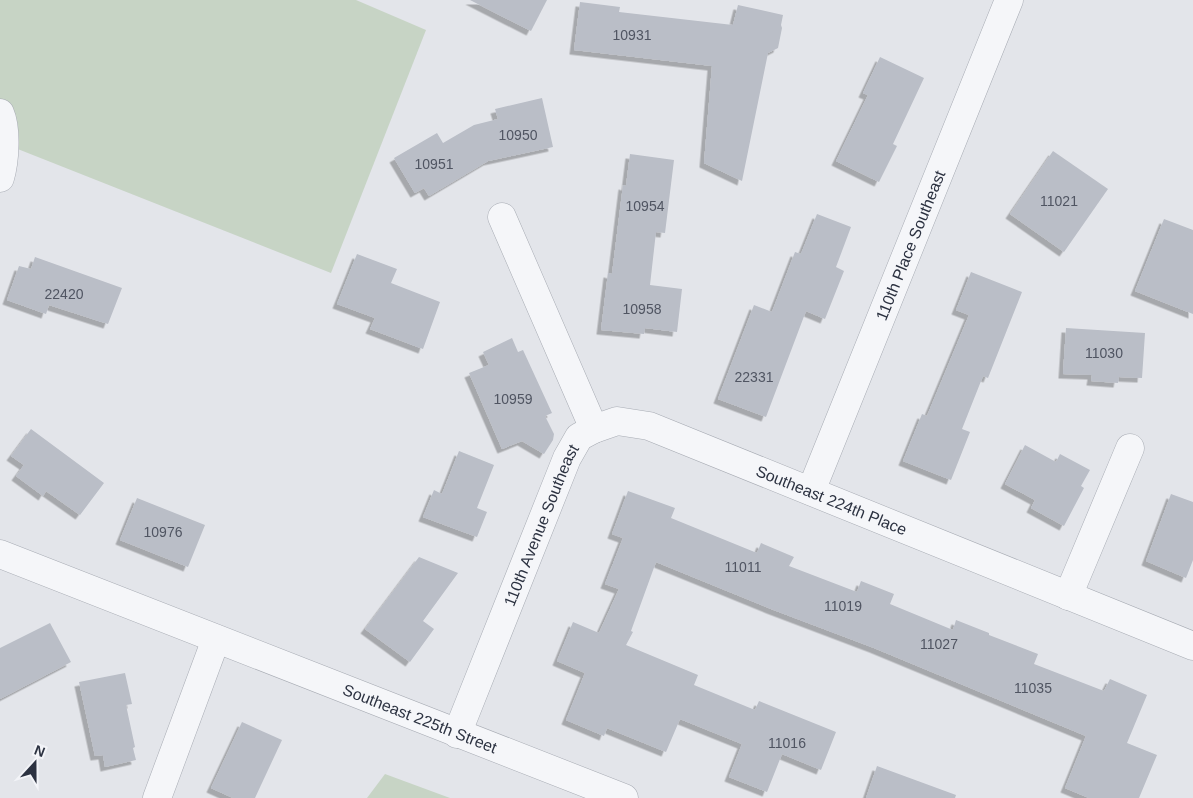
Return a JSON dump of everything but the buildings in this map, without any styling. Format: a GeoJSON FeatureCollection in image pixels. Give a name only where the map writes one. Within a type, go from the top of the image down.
{"type":"FeatureCollection","features":[{"type":"Feature","properties":{"kind":"street","name":"110th Place Southeast"},"geometry":{"type":"LineString","coordinates":[[811,491],[1010,0]]}},
{"type":"Feature","properties":{"kind":"street"},"geometry":{"type":"LineString","coordinates":[[0,113],[4,123],[3,168],[0,178]]}},
{"type":"Feature","properties":{"kind":"street","name":"110th Avenue Southeast"},"geometry":{"type":"LineString","coordinates":[[457,734],[567,458],[579,437],[594,429],[502,217]]}},
{"type":"Feature","properties":{"kind":"street","name":"Southeast 224th Place"},"geometry":{"type":"LineString","coordinates":[[594,429],[617,421],[649,426],[1193,646]]}},
{"type":"Feature","properties":{"kind":"street"},"geometry":{"type":"LineString","coordinates":[[1068,596],[1130,448]]}},
{"type":"Feature","properties":{"kind":"street","name":"Southeast 225th Street"},"geometry":{"type":"LineString","coordinates":[[0,554],[624,798]]}},
{"type":"Feature","properties":{"kind":"street"},"geometry":{"type":"LineString","coordinates":[[157,798],[216,639]]}},
{"type":"Feature","properties":{"kind":"green space"},"geometry":{"type":"Polygon","coordinates":[[[0,0],[356,0],[426,30],[331,273],[0,142],[0,0]]]}},
{"type":"Feature","properties":{"kind":"green space"},"geometry":{"type":"Polygon","coordinates":[[[385,774],[450,798],[367,798],[385,774]]]}}]}
